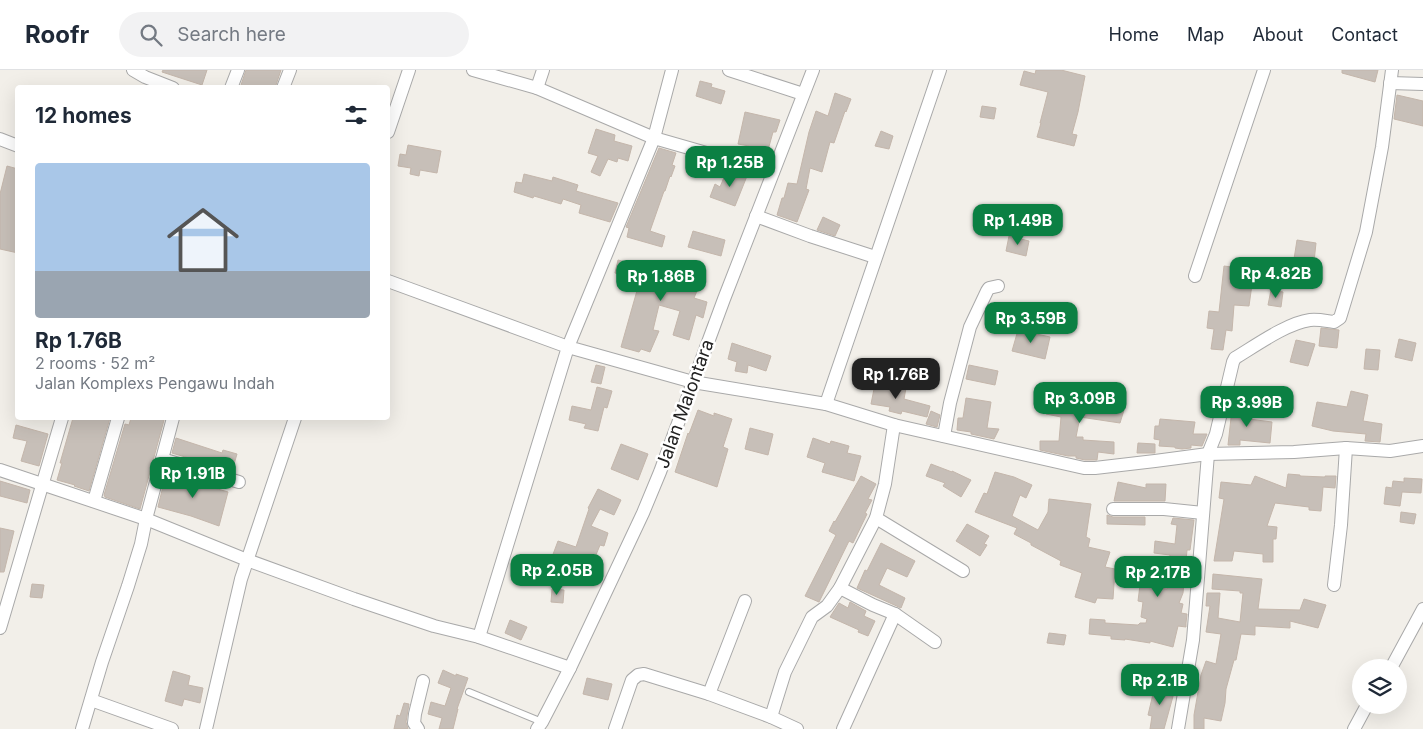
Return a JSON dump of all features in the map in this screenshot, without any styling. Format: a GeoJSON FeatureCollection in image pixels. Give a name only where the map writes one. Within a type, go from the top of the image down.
{"type":"FeatureCollection","features":[{"type":"Feature","properties":{"kind":"street"},"geometry":{"type":"LineString","coordinates":[[133,70],[166,85]]}},
{"type":"Feature","properties":{"kind":"street"},"geometry":{"type":"LineString","coordinates":[[232,85],[238,70]]}},
{"type":"Feature","properties":{"kind":"street"},"geometry":{"type":"LineString","coordinates":[[284,85],[290,70]]}},
{"type":"Feature","properties":{"kind":"street"},"geometry":{"type":"LineString","coordinates":[[390,126],[409,70]]}},
{"type":"Feature","properties":{"kind":"street"},"geometry":{"type":"LineString","coordinates":[[473,70],[537,88],[654,138],[773,172]]}},
{"type":"Feature","properties":{"kind":"street"},"geometry":{"type":"LineString","coordinates":[[537,88],[543,70]]}},
{"type":"Feature","properties":{"kind":"street"},"geometry":{"type":"LineString","coordinates":[[479,638],[568,347],[654,138],[672,70]]}},
{"type":"Feature","properties":{"kind":"street"},"geometry":{"type":"LineString","coordinates":[[729,70],[803,94]]}},
{"type":"Feature","properties":{"kind":"street","name":"Jalan Malontara"},"geometry":{"type":"LineString","coordinates":[[539,725],[570,668],[643,513],[813,70]]}},
{"type":"Feature","properties":{"kind":"street"},"geometry":{"type":"LineString","coordinates":[[826,404],[940,70]]}},
{"type":"Feature","properties":{"kind":"street"},"geometry":{"type":"LineString","coordinates":[[1195,276],[1264,70]]}},
{"type":"Feature","properties":{"kind":"street"},"geometry":{"type":"LineString","coordinates":[[1178,729],[1193,640],[1208,454],[1216,434],[1233,362],[1235,358],[1294,324],[1308,320],[1334,322],[1340,318],[1366,232],[1382,147],[1391,76],[1423,84]]}},
{"type":"Feature","properties":{"kind":"street"},"geometry":{"type":"LineString","coordinates":[[0,139],[15,145]]}},
{"type":"Feature","properties":{"kind":"street"},"geometry":{"type":"LineString","coordinates":[[756,216],[875,257]]}},
{"type":"Feature","properties":{"kind":"street"},"geometry":{"type":"LineString","coordinates":[[390,282],[568,347],[693,382],[826,404],[894,425],[1084,468],[1208,454],[1294,452],[1346,448],[1390,451],[1423,446]]}},
{"type":"Feature","properties":{"kind":"street"},"geometry":{"type":"LineString","coordinates":[[944,436],[950,403],[970,327],[989,288],[998,286]]}},
{"type":"Feature","properties":{"kind":"street"},"geometry":{"type":"LineString","coordinates":[[0,628],[61,420]]}},
{"type":"Feature","properties":{"kind":"street"},"geometry":{"type":"LineString","coordinates":[[94,501],[117,420]]}},
{"type":"Feature","properties":{"kind":"street"},"geometry":{"type":"LineString","coordinates":[[82,729],[141,544],[172,420]]}},
{"type":"Feature","properties":{"kind":"street"},"geometry":{"type":"LineString","coordinates":[[206,729],[241,579],[294,420]]}},
{"type":"Feature","properties":{"kind":"street"},"geometry":{"type":"LineString","coordinates":[[771,717],[784,672],[812,617],[827,606],[840,588],[876,518],[885,484],[894,425]]}},
{"type":"Feature","properties":{"kind":"street"},"geometry":{"type":"LineString","coordinates":[[1334,585],[1341,525],[1346,448]]}},
{"type":"Feature","properties":{"kind":"street"},"geometry":{"type":"LineString","coordinates":[[162,459],[240,482]]}},
{"type":"Feature","properties":{"kind":"street"},"geometry":{"type":"LineString","coordinates":[[0,470],[146,519],[247,560],[354,599],[570,668]]}},
{"type":"Feature","properties":{"kind":"street"},"geometry":{"type":"LineString","coordinates":[[1113,510],[1164,509],[1203,513]]}},
{"type":"Feature","properties":{"kind":"street"},"geometry":{"type":"LineString","coordinates":[[876,518],[964,571]]}},
{"type":"Feature","properties":{"kind":"street"},"geometry":{"type":"LineString","coordinates":[[840,588],[895,614],[935,642]]}},
{"type":"Feature","properties":{"kind":"street"},"geometry":{"type":"LineString","coordinates":[[709,694],[745,601]]}},
{"type":"Feature","properties":{"kind":"street"},"geometry":{"type":"LineString","coordinates":[[1396,659],[1423,609]]}},
{"type":"Feature","properties":{"kind":"street"},"geometry":{"type":"LineString","coordinates":[[843,729],[895,614]]}},
{"type":"Feature","properties":{"kind":"street"},"geometry":{"type":"LineString","coordinates":[[619,728],[632,680],[638,675],[644,674],[709,694],[771,717],[797,729]]}},
{"type":"Feature","properties":{"kind":"street"},"geometry":{"type":"LineString","coordinates":[[418,729],[414,723],[423,681]]}},
{"type":"Feature","properties":{"kind":"street"},"geometry":{"type":"LineString","coordinates":[[90,700],[172,729]]}},
{"type":"Feature","properties":{"kind":"street"},"geometry":{"type":"LineString","coordinates":[[1354,729],[1362,714]]}},
{"type":"Feature","properties":{"kind":"lane"},"geometry":{"type":"LineString","coordinates":[[469,692],[539,725]]}},
{"type":"Feature","properties":{"kind":"building"},"geometry":{"type":"Polygon","coordinates":[[[163,70],[207,70],[202,85],[162,72],[163,70]]]}},
{"type":"Feature","properties":{"kind":"building"},"geometry":{"type":"Polygon","coordinates":[[[246,70],[281,70],[276,85],[241,85],[246,70]]]}},
{"type":"Feature","properties":{"kind":"building"},"geometry":{"type":"Polygon","coordinates":[[[1036,70],[1061,70],[1085,76],[1072,134],[1077,135],[1074,146],[1037,137],[1048,92],[1020,85],[1024,71],[1035,74],[1036,70]]]}},
{"type":"Feature","properties":{"kind":"building"},"geometry":{"type":"Polygon","coordinates":[[[1342,70],[1378,70],[1375,82],[1342,73],[1342,70]]]}},
{"type":"Feature","properties":{"kind":"building"},"geometry":{"type":"Polygon","coordinates":[[[700,81],[712,84],[711,87],[725,91],[721,104],[696,96],[700,81]]]}},
{"type":"Feature","properties":{"kind":"building"},"geometry":{"type":"Polygon","coordinates":[[[835,93],[851,99],[834,143],[830,142],[822,172],[810,168],[806,189],[809,190],[797,222],[777,215],[788,183],[797,184],[816,111],[828,116],[835,93]]]}},
{"type":"Feature","properties":{"kind":"building"},"geometry":{"type":"Polygon","coordinates":[[[1397,95],[1423,101],[1423,126],[1394,119],[1397,95]]]}},
{"type":"Feature","properties":{"kind":"building"},"geometry":{"type":"Polygon","coordinates":[[[982,106],[996,108],[994,119],[980,117],[982,106]]]}},
{"type":"Feature","properties":{"kind":"building"},"geometry":{"type":"Polygon","coordinates":[[[745,112],[780,120],[776,132],[773,132],[768,150],[765,149],[761,160],[746,156],[749,146],[738,144],[745,112]]]}},
{"type":"Feature","properties":{"kind":"building"},"geometry":{"type":"Polygon","coordinates":[[[596,129],[615,135],[614,141],[632,146],[628,161],[618,158],[617,162],[608,159],[600,176],[591,172],[598,156],[588,153],[596,129]]]}},
{"type":"Feature","properties":{"kind":"building"},"geometry":{"type":"Polygon","coordinates":[[[881,131],[893,136],[889,149],[875,146],[881,131]]]}},
{"type":"Feature","properties":{"kind":"building"},"geometry":{"type":"Polygon","coordinates":[[[408,145],[441,151],[437,173],[420,170],[419,176],[410,174],[411,168],[398,166],[400,154],[406,155],[408,145]]]}},
{"type":"Feature","properties":{"kind":"building"},"geometry":{"type":"Polygon","coordinates":[[[659,148],[676,153],[672,165],[675,166],[650,231],[665,236],[662,247],[627,237],[629,228],[626,227],[659,148]]]}},
{"type":"Feature","properties":{"kind":"building"},"geometry":{"type":"Polygon","coordinates":[[[7,166],[15,168],[15,252],[0,249],[0,194],[7,166]]]}},
{"type":"Feature","properties":{"kind":"building"},"geometry":{"type":"Polygon","coordinates":[[[728,168],[747,176],[735,206],[710,197],[715,184],[720,187],[728,168]]]}},
{"type":"Feature","properties":{"kind":"building"},"geometry":{"type":"Polygon","coordinates":[[[524,174],[552,181],[553,177],[578,185],[576,191],[618,203],[610,222],[579,213],[581,205],[563,199],[561,204],[514,192],[516,182],[522,183],[524,174]]]}},
{"type":"Feature","properties":{"kind":"building"},"geometry":{"type":"Polygon","coordinates":[[[823,217],[840,225],[835,236],[817,230],[823,217]]]}},
{"type":"Feature","properties":{"kind":"building"},"geometry":{"type":"Polygon","coordinates":[[[693,231],[725,240],[721,256],[688,247],[693,231]]]}},
{"type":"Feature","properties":{"kind":"building"},"geometry":{"type":"Polygon","coordinates":[[[1009,236],[1029,241],[1026,256],[1006,251],[1009,236]]]}},
{"type":"Feature","properties":{"kind":"building"},"geometry":{"type":"Polygon","coordinates":[[[1297,240],[1316,243],[1314,262],[1294,259],[1297,240]]]}},
{"type":"Feature","properties":{"kind":"building"},"geometry":{"type":"Polygon","coordinates":[[[618,260],[669,273],[673,263],[704,274],[694,298],[707,302],[703,318],[696,315],[689,340],[673,335],[680,311],[659,305],[653,330],[659,331],[650,352],[641,349],[639,352],[621,347],[640,280],[615,273],[618,260]]]}},
{"type":"Feature","properties":{"kind":"building"},"geometry":{"type":"Polygon","coordinates":[[[1224,266],[1254,270],[1249,306],[1234,305],[1232,331],[1226,330],[1223,350],[1211,349],[1214,329],[1207,328],[1209,311],[1219,312],[1224,266]]]}},
{"type":"Feature","properties":{"kind":"building"},"geometry":{"type":"Polygon","coordinates":[[[1271,290],[1283,292],[1281,307],[1268,305],[1271,290]]]}},
{"type":"Feature","properties":{"kind":"building"},"geometry":{"type":"Polygon","coordinates":[[[1321,328],[1339,330],[1337,348],[1319,346],[1321,328]]]}},
{"type":"Feature","properties":{"kind":"building"},"geometry":{"type":"Polygon","coordinates":[[[1018,330],[1050,337],[1045,359],[1012,351],[1018,330]]]}},
{"type":"Feature","properties":{"kind":"building"},"geometry":{"type":"Polygon","coordinates":[[[1399,339],[1416,343],[1412,361],[1395,357],[1399,339]]]}},
{"type":"Feature","properties":{"kind":"building"},"geometry":{"type":"Polygon","coordinates":[[[1296,340],[1315,344],[1308,366],[1290,362],[1296,340]]]}},
{"type":"Feature","properties":{"kind":"building"},"geometry":{"type":"Polygon","coordinates":[[[732,343],[771,356],[766,371],[748,365],[747,373],[735,371],[737,362],[728,359],[732,343]]]}},
{"type":"Feature","properties":{"kind":"building"},"geometry":{"type":"Polygon","coordinates":[[[1366,349],[1380,350],[1378,370],[1364,369],[1366,349]]]}},
{"type":"Feature","properties":{"kind":"building"},"geometry":{"type":"Polygon","coordinates":[[[596,365],[605,367],[601,384],[591,382],[596,365]]]}},
{"type":"Feature","properties":{"kind":"building"},"geometry":{"type":"Polygon","coordinates":[[[969,365],[998,371],[995,385],[966,379],[969,365]]]}},
{"type":"Feature","properties":{"kind":"building"},"geometry":{"type":"Polygon","coordinates":[[[876,379],[887,381],[887,384],[906,388],[904,399],[930,406],[927,417],[902,411],[901,414],[889,411],[890,407],[871,404],[876,379]]]}},
{"type":"Feature","properties":{"kind":"building"},"geometry":{"type":"Polygon","coordinates":[[[597,387],[612,391],[607,408],[604,407],[598,431],[584,428],[586,424],[569,420],[572,406],[591,410],[597,387]]]}},
{"type":"Feature","properties":{"kind":"building"},"geometry":{"type":"Polygon","coordinates":[[[1066,390],[1090,394],[1090,391],[1103,393],[1101,404],[1124,410],[1120,423],[1080,417],[1076,437],[1083,437],[1083,440],[1114,442],[1114,454],[1098,452],[1097,460],[1085,460],[1076,458],[1076,456],[1040,450],[1040,441],[1059,441],[1061,417],[1046,414],[1049,396],[1065,399],[1066,390]]]}},
{"type":"Feature","properties":{"kind":"building"},"geometry":{"type":"Polygon","coordinates":[[[1351,391],[1368,395],[1363,421],[1382,424],[1380,442],[1365,441],[1366,434],[1333,431],[1312,426],[1317,402],[1347,407],[1351,391]]]}},
{"type":"Feature","properties":{"kind":"building"},"geometry":{"type":"Polygon","coordinates":[[[966,398],[991,402],[987,428],[999,429],[994,439],[957,430],[958,418],[963,418],[966,398]]]}},
{"type":"Feature","properties":{"kind":"building"},"geometry":{"type":"Polygon","coordinates":[[[1234,400],[1244,402],[1241,418],[1272,422],[1270,443],[1240,440],[1240,445],[1228,445],[1234,400]]]}},
{"type":"Feature","properties":{"kind":"building"},"geometry":{"type":"Polygon","coordinates":[[[698,410],[714,416],[714,413],[732,419],[723,447],[728,449],[717,487],[675,472],[698,410]]]}},
{"type":"Feature","properties":{"kind":"building"},"geometry":{"type":"Polygon","coordinates":[[[931,411],[940,415],[937,427],[926,424],[931,411]]]}},
{"type":"Feature","properties":{"kind":"building"},"geometry":{"type":"Polygon","coordinates":[[[1160,419],[1195,422],[1193,434],[1207,434],[1202,446],[1191,445],[1191,448],[1182,449],[1159,446],[1160,440],[1154,439],[1155,426],[1159,426],[1160,419]]]}},
{"type":"Feature","properties":{"kind":"building"},"geometry":{"type":"Polygon","coordinates":[[[72,420],[109,420],[89,491],[57,480],[62,463],[60,463],[72,420]]]}},
{"type":"Feature","properties":{"kind":"building"},"geometry":{"type":"Polygon","coordinates":[[[130,420],[164,420],[140,509],[105,497],[104,495],[125,424],[129,425],[130,420]]]}},
{"type":"Feature","properties":{"kind":"building"},"geometry":{"type":"Polygon","coordinates":[[[16,425],[48,434],[39,466],[21,461],[27,441],[13,438],[16,425]]]}},
{"type":"Feature","properties":{"kind":"building"},"geometry":{"type":"Polygon","coordinates":[[[750,428],[773,434],[768,455],[745,449],[750,428]]]}},
{"type":"Feature","properties":{"kind":"building"},"geometry":{"type":"Polygon","coordinates":[[[176,438],[222,453],[223,450],[237,454],[232,471],[172,453],[176,438]]]}},
{"type":"Feature","properties":{"kind":"building"},"geometry":{"type":"Polygon","coordinates":[[[813,438],[830,444],[831,441],[849,446],[847,453],[861,456],[854,481],[822,472],[825,463],[807,457],[813,438]]]}},
{"type":"Feature","properties":{"kind":"building"},"geometry":{"type":"Polygon","coordinates":[[[1138,443],[1155,444],[1155,453],[1137,453],[1138,443]]]}},
{"type":"Feature","properties":{"kind":"building"},"geometry":{"type":"Polygon","coordinates":[[[621,444],[648,454],[638,480],[611,469],[621,444]]]}},
{"type":"Feature","properties":{"kind":"building"},"geometry":{"type":"Polygon","coordinates":[[[931,464],[971,480],[961,497],[943,486],[945,483],[926,476],[931,464]]]}},
{"type":"Feature","properties":{"kind":"building"},"geometry":{"type":"Polygon","coordinates":[[[995,472],[1014,477],[1032,485],[1026,498],[1020,495],[1012,516],[1038,530],[1048,512],[1049,499],[1091,504],[1086,537],[1090,539],[1088,547],[1110,552],[1105,567],[1115,569],[1113,599],[1097,598],[1095,603],[1075,597],[1082,573],[1060,565],[1061,561],[1014,534],[1017,528],[975,512],[984,493],[987,494],[995,472]]]}},
{"type":"Feature","properties":{"kind":"building"},"geometry":{"type":"Polygon","coordinates":[[[170,473],[228,492],[219,526],[158,507],[164,482],[167,483],[170,473]]]}},
{"type":"Feature","properties":{"kind":"building"},"geometry":{"type":"Polygon","coordinates":[[[1288,474],[1336,476],[1335,488],[1323,487],[1321,511],[1309,510],[1309,507],[1275,503],[1267,526],[1277,527],[1276,539],[1273,539],[1273,562],[1263,562],[1263,554],[1234,551],[1232,561],[1214,561],[1224,499],[1219,498],[1221,482],[1251,485],[1255,476],[1286,488],[1288,474]]]}},
{"type":"Feature","properties":{"kind":"building"},"geometry":{"type":"Polygon","coordinates":[[[861,476],[876,484],[868,499],[872,500],[853,543],[849,541],[819,602],[805,596],[836,535],[829,531],[861,476]]]}},
{"type":"Feature","properties":{"kind":"building"},"geometry":{"type":"Polygon","coordinates":[[[1404,478],[1422,479],[1421,493],[1402,492],[1400,506],[1384,504],[1386,487],[1392,488],[1393,481],[1404,482],[1404,478]]]}},
{"type":"Feature","properties":{"kind":"building"},"geometry":{"type":"Polygon","coordinates":[[[0,481],[30,490],[27,503],[0,496],[0,481]]]}},
{"type":"Feature","properties":{"kind":"building"},"geometry":{"type":"Polygon","coordinates":[[[1118,482],[1146,488],[1146,484],[1166,484],[1165,501],[1114,501],[1118,482]]]}},
{"type":"Feature","properties":{"kind":"building"},"geometry":{"type":"Polygon","coordinates":[[[598,489],[621,500],[614,515],[600,509],[591,526],[608,533],[604,546],[600,545],[589,572],[571,567],[569,572],[549,565],[558,541],[576,547],[588,508],[598,489]]]}},
{"type":"Feature","properties":{"kind":"building"},"geometry":{"type":"Polygon","coordinates":[[[1401,512],[1416,514],[1414,524],[1400,522],[1401,512]]]}},
{"type":"Feature","properties":{"kind":"building"},"geometry":{"type":"Polygon","coordinates":[[[1107,515],[1113,517],[1145,517],[1145,525],[1107,524],[1107,515]]]}},
{"type":"Feature","properties":{"kind":"building"},"geometry":{"type":"Polygon","coordinates":[[[1173,518],[1194,520],[1190,550],[1187,550],[1183,593],[1179,603],[1183,604],[1181,613],[1187,614],[1186,627],[1178,626],[1173,647],[1150,641],[1150,643],[1111,639],[1111,636],[1089,634],[1090,619],[1105,620],[1105,623],[1138,625],[1146,623],[1147,619],[1141,617],[1143,602],[1138,601],[1140,585],[1167,589],[1170,555],[1154,553],[1155,541],[1175,544],[1177,525],[1171,524],[1173,518]]]}},
{"type":"Feature","properties":{"kind":"building"},"geometry":{"type":"Polygon","coordinates":[[[967,524],[989,536],[984,544],[987,545],[980,556],[956,541],[967,524]]]}},
{"type":"Feature","properties":{"kind":"building"},"geometry":{"type":"Polygon","coordinates":[[[0,528],[14,531],[4,572],[0,572],[0,528]]]}},
{"type":"Feature","properties":{"kind":"building"},"geometry":{"type":"Polygon","coordinates":[[[881,543],[915,561],[907,577],[887,568],[879,585],[905,598],[901,608],[857,588],[881,543]]]}},
{"type":"Feature","properties":{"kind":"building"},"geometry":{"type":"Polygon","coordinates":[[[1213,574],[1262,579],[1258,609],[1300,610],[1304,599],[1326,605],[1318,628],[1290,621],[1290,628],[1255,626],[1255,635],[1241,634],[1236,660],[1234,660],[1226,689],[1221,721],[1204,718],[1204,729],[1194,729],[1194,715],[1201,675],[1206,661],[1216,664],[1221,634],[1206,632],[1210,606],[1206,606],[1207,593],[1220,593],[1218,618],[1240,622],[1243,593],[1240,593],[1240,591],[1212,589],[1213,574]]]}},
{"type":"Feature","properties":{"kind":"building"},"geometry":{"type":"Polygon","coordinates":[[[32,584],[44,585],[42,598],[30,597],[32,584]]]}},
{"type":"Feature","properties":{"kind":"building"},"geometry":{"type":"Polygon","coordinates":[[[552,589],[564,590],[563,603],[551,602],[552,589]]]}},
{"type":"Feature","properties":{"kind":"building"},"geometry":{"type":"Polygon","coordinates":[[[850,602],[866,611],[864,616],[875,621],[868,636],[830,617],[839,603],[848,608],[850,602]]]}},
{"type":"Feature","properties":{"kind":"building"},"geometry":{"type":"Polygon","coordinates":[[[510,620],[527,627],[521,640],[505,633],[510,620]]]}},
{"type":"Feature","properties":{"kind":"building"},"geometry":{"type":"Polygon","coordinates":[[[1049,633],[1066,635],[1064,645],[1047,643],[1049,633]]]}},
{"type":"Feature","properties":{"kind":"building"},"geometry":{"type":"Polygon","coordinates":[[[443,670],[456,676],[456,674],[468,678],[457,709],[453,729],[439,729],[442,718],[428,714],[431,702],[445,706],[451,688],[438,683],[443,670]]]}},
{"type":"Feature","properties":{"kind":"building"},"geometry":{"type":"Polygon","coordinates":[[[173,671],[190,676],[188,685],[203,688],[200,703],[184,699],[182,706],[165,701],[173,671]]]}},
{"type":"Feature","properties":{"kind":"building"},"geometry":{"type":"Polygon","coordinates":[[[587,678],[612,684],[608,700],[583,694],[587,678]]]}},
{"type":"Feature","properties":{"kind":"building"},"geometry":{"type":"Polygon","coordinates":[[[1153,684],[1175,689],[1164,729],[1150,729],[1152,716],[1148,715],[1153,694],[1150,694],[1153,684]]]}},
{"type":"Feature","properties":{"kind":"building"},"geometry":{"type":"Polygon","coordinates":[[[404,703],[409,704],[406,722],[408,729],[394,729],[397,715],[400,716],[404,703]]]}}]}
